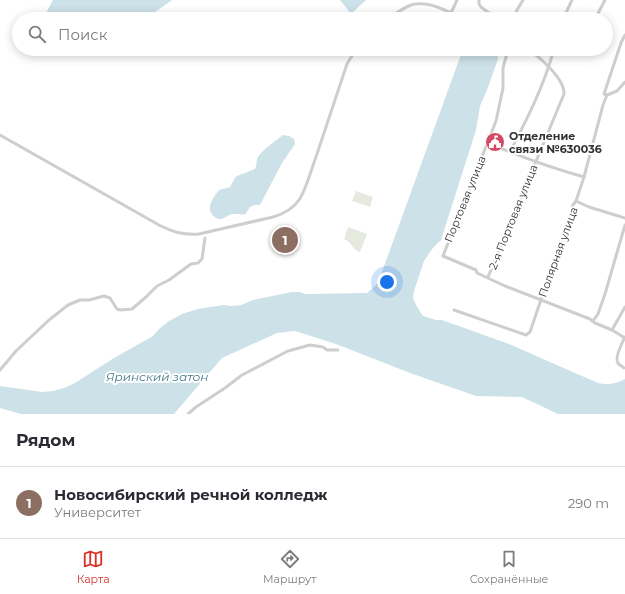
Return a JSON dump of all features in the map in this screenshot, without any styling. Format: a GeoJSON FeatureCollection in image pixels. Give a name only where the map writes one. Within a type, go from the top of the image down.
{"type":"FeatureCollection","features":[{"type":"Feature","properties":{"kind":"street"},"geometry":{"type":"LineString","coordinates":[[451,12],[457,0]]}},
{"type":"Feature","properties":{"kind":"street"},"geometry":{"type":"LineString","coordinates":[[480,0],[480,7],[488,12]]}},
{"type":"Feature","properties":{"kind":"street"},"geometry":{"type":"LineString","coordinates":[[516,12],[523,0]]}},
{"type":"Feature","properties":{"kind":"street"},"geometry":{"type":"LineString","coordinates":[[566,12],[572,0]]}},
{"type":"Feature","properties":{"kind":"street"},"geometry":{"type":"LineString","coordinates":[[599,12],[605,0]]}},
{"type":"Feature","properties":{"kind":"street"},"geometry":{"type":"LineString","coordinates":[[398,12],[412,4],[420,3],[428,4],[448,12]]}},
{"type":"Feature","properties":{"kind":"street","name":"Полярная улица"},"geometry":{"type":"LineString","coordinates":[[454,310],[526,335],[530,332],[570,211],[576,201],[584,177],[603,105],[621,43],[625,35]]}},
{"type":"Feature","properties":{"kind":"street"},"geometry":{"type":"LineString","coordinates":[[0,135],[156,224],[171,231],[186,235],[199,234],[273,217],[293,207],[302,194],[347,64],[352,56]]}},
{"type":"Feature","properties":{"kind":"street","name":"Портовая улица"},"geometry":{"type":"LineString","coordinates":[[488,277],[477,273],[476,270],[443,256],[496,121],[502,95],[504,82],[503,68],[506,56]]}},
{"type":"Feature","properties":{"kind":"street"},"geometry":{"type":"LineString","coordinates":[[537,56],[548,67]]}},
{"type":"Feature","properties":{"kind":"street"},"geometry":{"type":"LineString","coordinates":[[510,152],[533,108],[552,56]]}},
{"type":"Feature","properties":{"kind":"street","name":"2-я Портовая улица"},"geometry":{"type":"LineString","coordinates":[[488,277],[563,97],[564,90],[557,77],[548,67]]}},
{"type":"Feature","properties":{"kind":"street"},"geometry":{"type":"LineString","coordinates":[[606,95],[617,91],[625,82]]}},
{"type":"Feature","properties":{"kind":"street"},"geometry":{"type":"LineString","coordinates":[[488,143],[535,162],[584,177]]}},
{"type":"Feature","properties":{"kind":"street"},"geometry":{"type":"LineString","coordinates":[[576,201],[625,218]]}},
{"type":"Feature","properties":{"kind":"street"},"geometry":{"type":"LineString","coordinates":[[593,321],[598,314],[625,224]]}},
{"type":"Feature","properties":{"kind":"street"},"geometry":{"type":"LineString","coordinates":[[0,370],[16,351],[49,320],[68,305],[80,300],[89,300],[104,296],[110,298],[117,309],[132,309],[157,286],[169,280],[191,264],[198,263],[202,259],[206,238]]}},
{"type":"Feature","properties":{"kind":"street"},"geometry":{"type":"LineString","coordinates":[[488,277],[505,286],[590,319],[625,338],[616,358],[618,363],[624,368]]}},
{"type":"Feature","properties":{"kind":"street"},"geometry":{"type":"LineString","coordinates":[[612,330],[625,307]]}},
{"type":"Feature","properties":{"kind":"street"},"geometry":{"type":"LineString","coordinates":[[188,414],[242,375],[288,351],[310,345],[323,347],[327,350],[338,350]]}},
{"type":"Feature","properties":{"kind":"shaded area"},"geometry":{"type":"Polygon","coordinates":[[[356,191],[373,197],[370,207],[352,201],[356,191]]]}},
{"type":"Feature","properties":{"kind":"shaded area"},"geometry":{"type":"Polygon","coordinates":[[[348,227],[367,234],[360,252],[355,250],[349,242],[344,239],[348,227]]]}},
{"type":"Feature","properties":{"kind":"water"},"geometry":{"type":"Polygon","coordinates":[[[53,0],[172,0],[155,12],[47,12],[53,0]]]}},
{"type":"Feature","properties":{"kind":"water"},"geometry":{"type":"Polygon","coordinates":[[[340,0],[366,0],[353,12],[349,12],[340,0]]]}},
{"type":"Feature","properties":{"kind":"water","name":"Яринский затон"},"geometry":{"type":"Polygon","coordinates":[[[460,56],[498,56],[498,59],[480,106],[476,130],[441,240],[424,261],[413,298],[423,316],[436,320],[442,320],[509,344],[598,383],[612,384],[625,379],[625,414],[558,414],[522,397],[476,396],[410,373],[336,344],[295,331],[277,333],[222,358],[174,414],[21,414],[0,408],[0,386],[42,392],[64,388],[75,383],[114,358],[153,336],[169,321],[182,314],[198,309],[223,305],[241,305],[253,300],[292,292],[300,292],[305,294],[367,293],[378,283],[460,56]]]}},
{"type":"Feature","properties":{"kind":"water"},"geometry":{"type":"Polygon","coordinates":[[[283,135],[294,139],[295,144],[282,163],[260,205],[251,206],[246,214],[231,214],[221,219],[214,217],[211,213],[210,207],[219,190],[230,187],[237,176],[255,169],[257,158],[260,154],[283,135]]]}},
{"type":"Feature","properties":{"kind":"place","name":"Отделение связи №630036"},"geometry":{"type":"Point","coordinates":[495,142]}},
{"type":"Feature","properties":{"kind":"place","name":"Новосибирский речной колледж"},"geometry":{"type":"Point","coordinates":[285,240]}}]}
